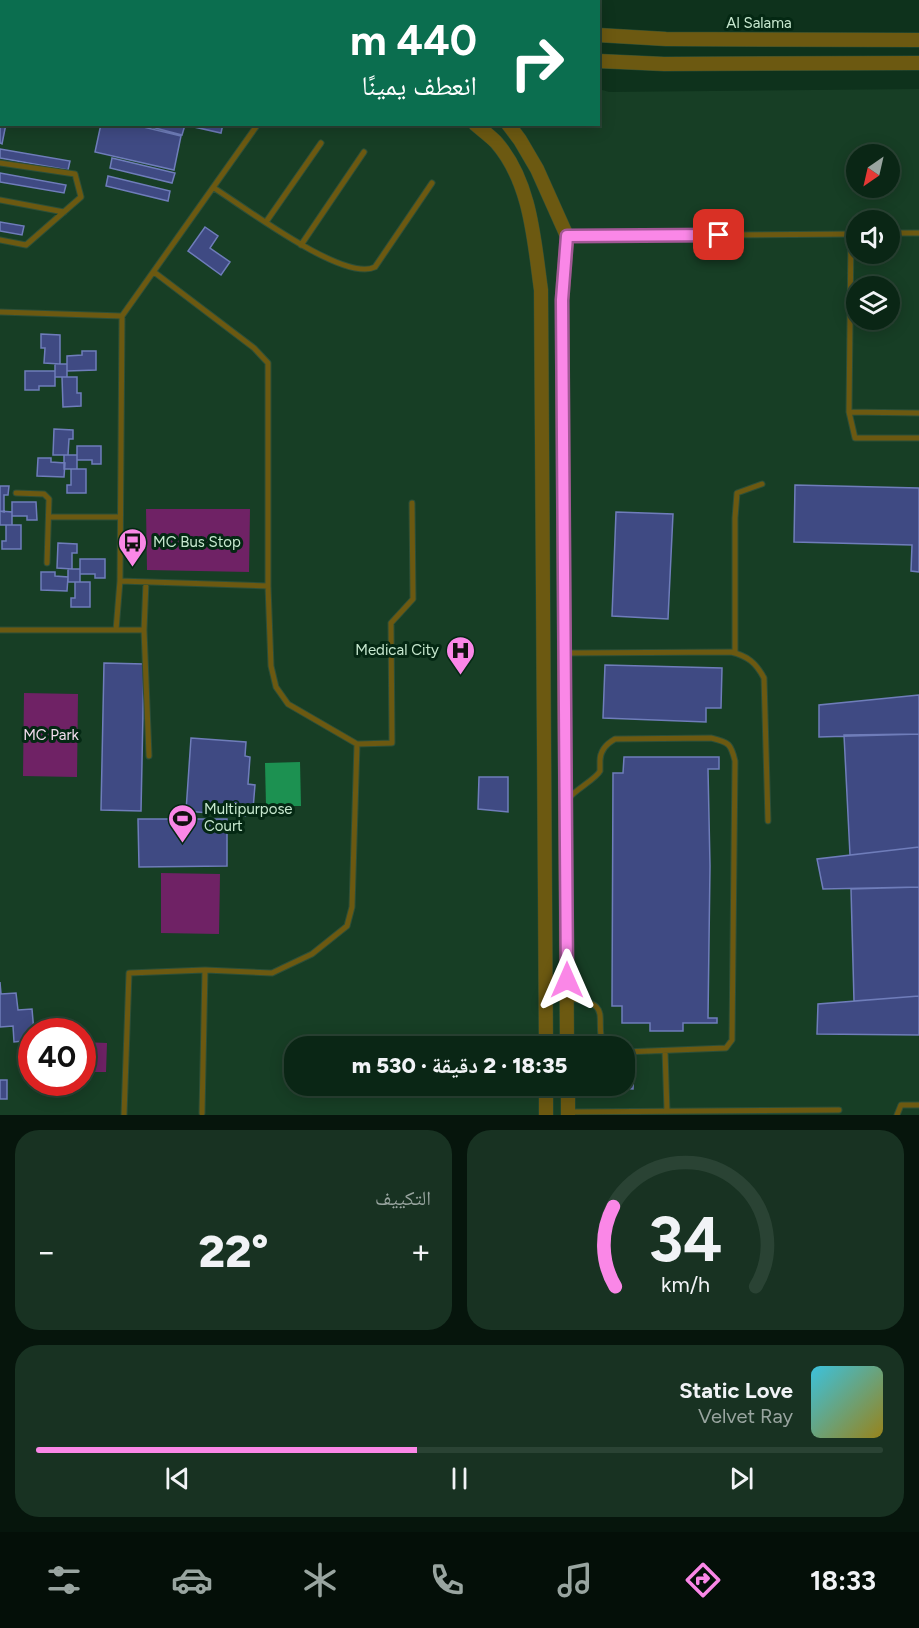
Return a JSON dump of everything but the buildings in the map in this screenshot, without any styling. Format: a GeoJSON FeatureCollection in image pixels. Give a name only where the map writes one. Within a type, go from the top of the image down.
{"type":"FeatureCollection","features":[{"type":"Feature","properties":{"kind":"street","name":"Al Salama"},"geometry":{"type":"LineString","coordinates":[[600,35],[666,39],[919,40]]}},
{"type":"Feature","properties":{"kind":"street"},"geometry":{"type":"LineString","coordinates":[[600,61],[675,64],[919,63]]}},
{"type":"Feature","properties":{"kind":"street"},"geometry":{"type":"LineString","coordinates":[[477,126],[495,141],[520,179],[535,244],[541,290],[546,1036]]}},
{"type":"Feature","properties":{"kind":"street"},"geometry":{"type":"LineString","coordinates":[[510,126],[537,169],[567,236],[562,300],[567,1036]]}},
{"type":"Feature","properties":{"kind":"street"},"geometry":{"type":"LineString","coordinates":[[520,179],[537,169]]}},
{"type":"Feature","properties":{"kind":"street"},"geometry":{"type":"LineString","coordinates":[[546,1096],[546,1115]]}},
{"type":"Feature","properties":{"kind":"street"},"geometry":{"type":"LineString","coordinates":[[568,1096],[568,1114]]}},
{"type":"Feature","properties":{"kind":"lane"},"geometry":{"type":"LineString","coordinates":[[116,630],[120,581],[122,316],[257,126]]}},
{"type":"Feature","properties":{"kind":"lane"},"geometry":{"type":"LineString","coordinates":[[266,222],[321,143]]}},
{"type":"Feature","properties":{"kind":"lane"},"geometry":{"type":"LineString","coordinates":[[301,245],[364,152]]}},
{"type":"Feature","properties":{"kind":"lane"},"geometry":{"type":"LineString","coordinates":[[0,164],[75,174],[81,196],[26,245],[0,240]]}},
{"type":"Feature","properties":{"kind":"lane"},"geometry":{"type":"LineString","coordinates":[[214,188],[301,245],[343,266],[363,269],[372,268],[432,183]]}},
{"type":"Feature","properties":{"kind":"lane"},"geometry":{"type":"LineString","coordinates":[[0,200],[64,212]]}},
{"type":"Feature","properties":{"kind":"lane"},"geometry":{"type":"LineString","coordinates":[[900,233],[919,233]]}},
{"type":"Feature","properties":{"kind":"lane"},"geometry":{"type":"LineString","coordinates":[[567,236],[846,234]]}},
{"type":"Feature","properties":{"kind":"lane"},"geometry":{"type":"LineString","coordinates":[[853,264],[849,412],[855,438],[919,438]]}},
{"type":"Feature","properties":{"kind":"lane"},"geometry":{"type":"LineString","coordinates":[[154,272],[254,348],[268,363],[268,586],[271,666],[276,687],[288,704],[357,744],[392,743],[391,623],[413,599],[412,503]]}},
{"type":"Feature","properties":{"kind":"lane"},"geometry":{"type":"LineString","coordinates":[[0,312],[122,316]]}},
{"type":"Feature","properties":{"kind":"lane"},"geometry":{"type":"LineString","coordinates":[[849,412],[919,413]]}},
{"type":"Feature","properties":{"kind":"lane"},"geometry":{"type":"LineString","coordinates":[[735,653],[737,493],[762,484]]}},
{"type":"Feature","properties":{"kind":"lane"},"geometry":{"type":"LineString","coordinates":[[16,493],[47,495],[49,499],[47,563]]}},
{"type":"Feature","properties":{"kind":"lane"},"geometry":{"type":"LineString","coordinates":[[49,517],[120,517]]}},
{"type":"Feature","properties":{"kind":"lane"},"geometry":{"type":"LineString","coordinates":[[120,581],[268,586]]}},
{"type":"Feature","properties":{"kind":"lane"},"geometry":{"type":"LineString","coordinates":[[146,582],[144,630],[149,756]]}},
{"type":"Feature","properties":{"kind":"lane"},"geometry":{"type":"LineString","coordinates":[[0,630],[144,630]]}},
{"type":"Feature","properties":{"kind":"lane"},"geometry":{"type":"LineString","coordinates":[[564,653],[715,651],[745,656],[757,665],[764,678],[768,821]]}},
{"type":"Feature","properties":{"kind":"lane"},"geometry":{"type":"LineString","coordinates":[[566,803],[574,791],[594,778],[600,770],[600,757],[606,744],[615,739],[711,738],[724,741],[731,747],[735,761],[732,1040],[726,1048],[635,1052]]}},
{"type":"Feature","properties":{"kind":"lane"},"geometry":{"type":"LineString","coordinates":[[124,1115],[129,973],[205,970],[272,973],[312,954],[347,926],[352,907],[357,744]]}},
{"type":"Feature","properties":{"kind":"lane"},"geometry":{"type":"LineString","coordinates":[[202,1113],[205,970]]}},
{"type":"Feature","properties":{"kind":"lane"},"geometry":{"type":"LineString","coordinates":[[567,998],[585,1000],[595,1004],[602,1015],[601,1036]]}},
{"type":"Feature","properties":{"kind":"lane"},"geometry":{"type":"LineString","coordinates":[[665,1051],[667,1111]]}},
{"type":"Feature","properties":{"kind":"lane"},"geometry":{"type":"LineString","coordinates":[[897,1115],[901,1105],[919,1104]]}},
{"type":"Feature","properties":{"kind":"lane"},"geometry":{"type":"LineString","coordinates":[[568,1114],[839,1110]]}},
{"type":"Feature","properties":{"kind":"shaded area","name":"Medical City"},"geometry":{"type":"Polygon","coordinates":[[[600,89],[609,92],[919,89],[919,1115],[0,1115],[0,126],[600,126],[600,89]]]}},
{"type":"Feature","properties":{"kind":"shaded area"},"geometry":{"type":"Polygon","coordinates":[[[300,762],[301,806],[266,806],[265,763],[300,762]]]}},
{"type":"Feature","properties":{"kind":"green space"},"geometry":{"type":"Polygon","coordinates":[[[146,509],[250,509],[249,572],[147,570],[146,509]]]}},
{"type":"Feature","properties":{"kind":"green space","name":"MC Park"},"geometry":{"type":"Polygon","coordinates":[[[24,693],[78,694],[77,777],[23,776],[24,693]]]}},
{"type":"Feature","properties":{"kind":"green space"},"geometry":{"type":"Polygon","coordinates":[[[161,873],[220,874],[219,934],[161,933],[161,873]]]}},
{"type":"Feature","properties":{"kind":"green space"},"geometry":{"type":"Polygon","coordinates":[[[96,1043],[107,1043],[106,1072],[96,1072],[96,1043]]]}},
{"type":"Feature","properties":{"kind":"place","name":"MC Bus Stop"},"geometry":{"type":"Point","coordinates":[132,568]}},
{"type":"Feature","properties":{"kind":"place","name":"Medical City"},"geometry":{"type":"Point","coordinates":[460,676]}},
{"type":"Feature","properties":{"kind":"place","name":"Multipurpose Court"},"geometry":{"type":"Point","coordinates":[183,844]}},
{"type":"Feature","properties":{"kind":"route"},"geometry":{"type":"LineString","coordinates":[[567,980],[562,300],[567,236],[719,235]]}}]}
